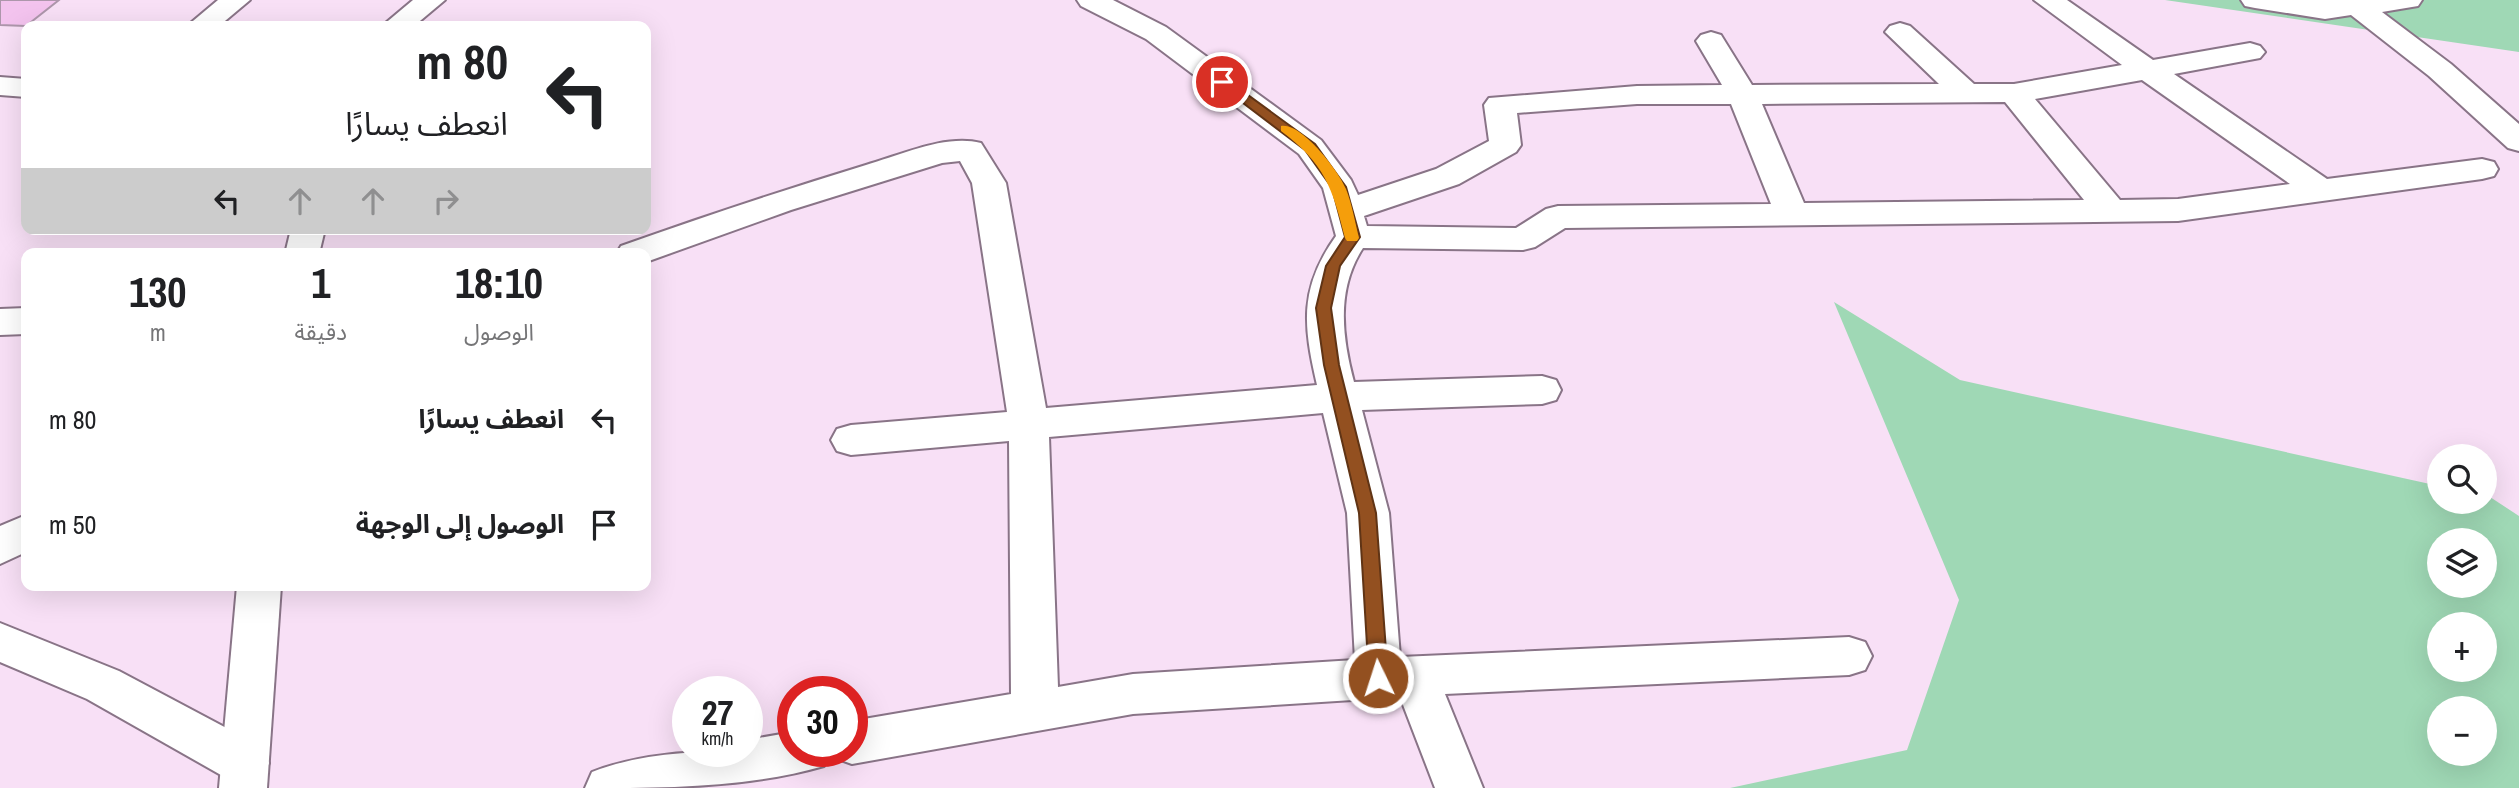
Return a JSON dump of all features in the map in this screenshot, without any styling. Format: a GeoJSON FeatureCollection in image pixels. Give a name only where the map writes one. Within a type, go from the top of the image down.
{"type":"FeatureCollection","features":[{"type":"Feature","properties":{"kind":"street"},"geometry":{"type":"LineString","coordinates":[[208,21],[236,0]]}},
{"type":"Feature","properties":{"kind":"street"},"geometry":{"type":"LineString","coordinates":[[403,21],[431,0]]}},
{"type":"Feature","properties":{"kind":"street"},"geometry":{"type":"LineString","coordinates":[[1091,0],[1156,33],[1310,147],[1339,187],[1349,224],[1333,266],[1324,308],[1331,365],[1368,513],[1397,677],[1459,788]]}},
{"type":"Feature","properties":{"kind":"street"},"geometry":{"type":"LineString","coordinates":[[2048,0],[2323,192]]}},
{"type":"Feature","properties":{"kind":"street"},"geometry":{"type":"LineString","coordinates":[[2256,0],[2325,10],[2408,0]]}},
{"type":"Feature","properties":{"kind":"street"},"geometry":{"type":"LineString","coordinates":[[2358,7],[2440,69],[2519,141]]}},
{"type":"Feature","properties":{"kind":"street"},"geometry":{"type":"LineString","coordinates":[[1899,32],[1965,92]]}},
{"type":"Feature","properties":{"kind":"street"},"geometry":{"type":"LineString","coordinates":[[1711,41],[1743,96],[1792,215]]}},
{"type":"Feature","properties":{"kind":"street"},"geometry":{"type":"LineString","coordinates":[[1349,224],[1477,164],[1505,145],[1500,105],[1637,95],[2014,93],[2150,72],[2250,52]]}},
{"type":"Feature","properties":{"kind":"street"},"geometry":{"type":"LineString","coordinates":[[0,86],[21,88]]}},
{"type":"Feature","properties":{"kind":"street"},"geometry":{"type":"LineString","coordinates":[[2014,93],[2111,211]]}},
{"type":"Feature","properties":{"kind":"street"},"geometry":{"type":"LineString","coordinates":[[650,248],[779,202],[939,153],[970,150],[989,183],[1029,424],[1035,712]]}},
{"type":"Feature","properties":{"kind":"street"},"geometry":{"type":"LineString","coordinates":[[1349,224],[1522,239],[1558,217],[2178,210],[2482,169]]}},
{"type":"Feature","properties":{"kind":"street"},"geometry":{"type":"LineString","coordinates":[[0,322],[21,321]]}},
{"type":"Feature","properties":{"kind":"street"},"geometry":{"type":"LineString","coordinates":[[851,440],[1340,397],[1542,390]]}},
{"type":"Feature","properties":{"kind":"street"},"geometry":{"type":"LineString","coordinates":[[0,547],[21,535]]}},
{"type":"Feature","properties":{"kind":"street"},"geometry":{"type":"LineString","coordinates":[[0,642],[103,685],[244,775],[259,591]]}},
{"type":"Feature","properties":{"kind":"street"},"geometry":{"type":"LineString","coordinates":[[868,740],[1133,694],[1397,677],[1849,656]]}},
{"type":"Feature","properties":{"kind":"street"},"geometry":{"type":"LineString","coordinates":[[608,788],[777,757]]}},
{"type":"Feature","properties":{"kind":"green space"},"geometry":{"type":"Polygon","coordinates":[[[2165,0],[2519,0],[2519,52],[2165,0]]]}},
{"type":"Feature","properties":{"kind":"green space"},"geometry":{"type":"Polygon","coordinates":[[[1834,302],[1960,380],[2427,483],[2427,514],[2497,514],[2497,502],[2519,516],[2519,788],[1730,788],[1907,750],[1959,600],[1834,302]]]}},
{"type":"Feature","properties":{"kind":"building"},"geometry":{"type":"Polygon","coordinates":[[[0,0],[59,0],[32,21],[21,21],[21,26],[0,25],[0,0]]]}},
{"type":"Feature","properties":{"kind":"slow traffic"},"geometry":{"type":"LineString","coordinates":[[1285,128],[1310,147],[1339,187],[1352,238]]}},
{"type":"Feature","properties":{"kind":"route"},"geometry":{"type":"LineString","coordinates":[[1222,82],[1310,147],[1339,187],[1353,237],[1333,266],[1324,308],[1331,365],[1368,513],[1378,678]]}}]}
